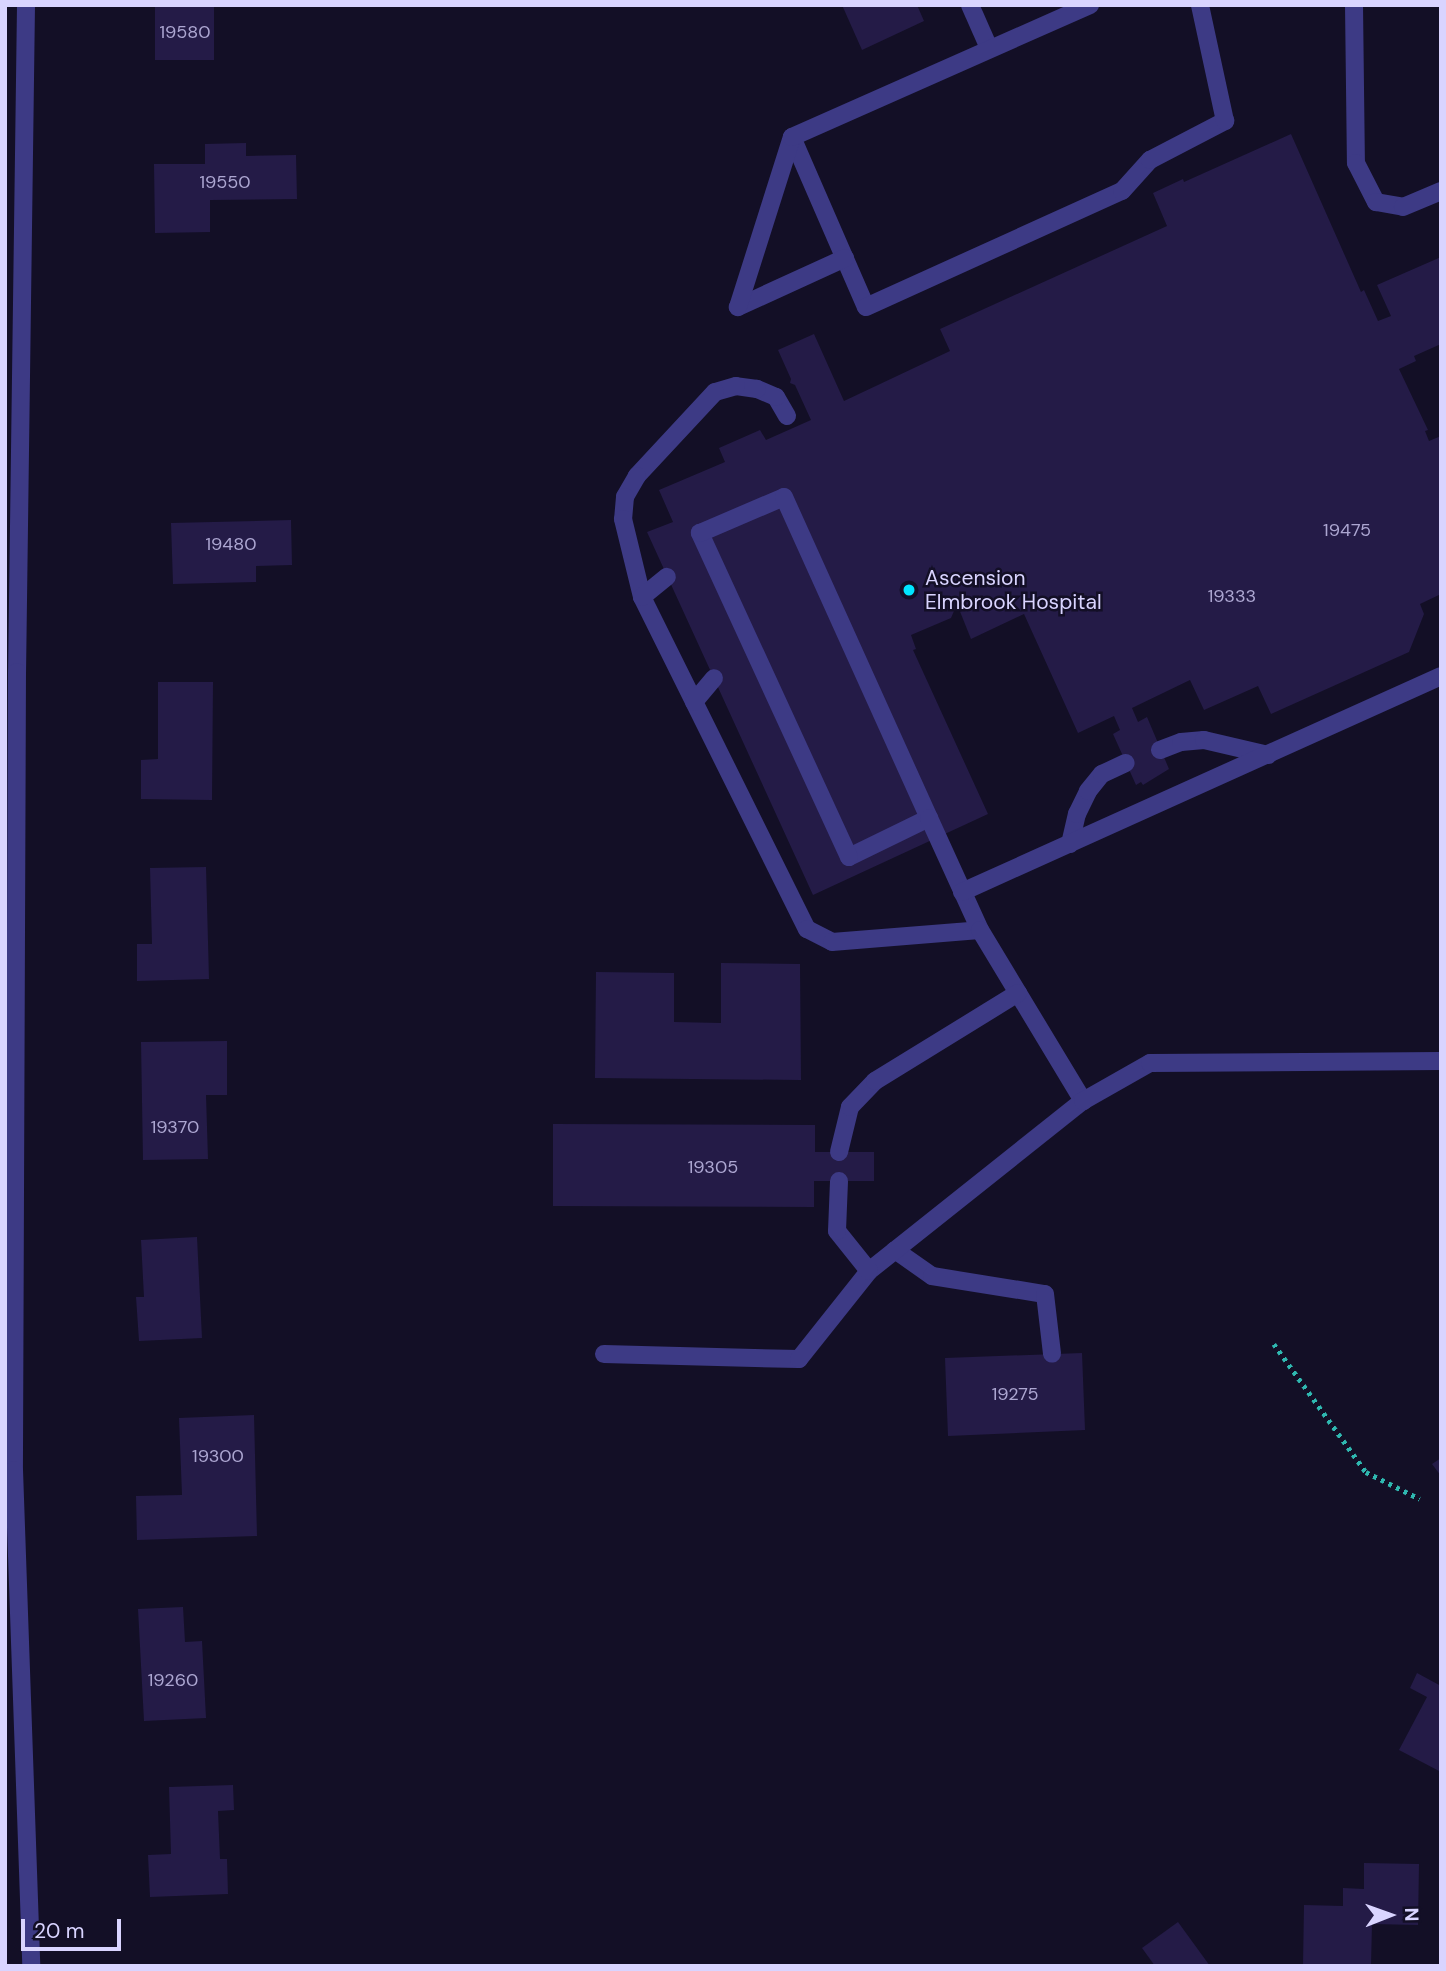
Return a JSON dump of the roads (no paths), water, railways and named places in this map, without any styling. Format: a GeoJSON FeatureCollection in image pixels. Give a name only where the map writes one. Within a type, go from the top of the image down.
{"type":"FeatureCollection","features":[{"type":"Feature","properties":{"kind":"street"},"geometry":{"type":"LineString","coordinates":[[26,5],[11,672],[14,1471],[31,1966]]}},
{"type":"Feature","properties":{"kind":"street"},"geometry":{"type":"LineString","coordinates":[[970,5],[989,48]]}},
{"type":"Feature","properties":{"kind":"street"},"geometry":{"type":"LineString","coordinates":[[845,258],[738,307],[792,137],[1090,5]]}},
{"type":"Feature","properties":{"kind":"street"},"geometry":{"type":"LineString","coordinates":[[792,137],[866,307],[1122,191],[1150,160],[1225,121],[1200,5]]}},
{"type":"Feature","properties":{"kind":"street"},"geometry":{"type":"LineString","coordinates":[[1354,5],[1356,163],[1376,202],[1403,207],[1441,191]]}},
{"type":"Feature","properties":{"kind":"street"},"geometry":{"type":"LineString","coordinates":[[787,416],[776,397],[757,389],[736,386],[715,392],[637,476],[625,497],[623,519],[642,597],[807,929],[832,942],[980,930]]}},
{"type":"Feature","properties":{"kind":"street"},"geometry":{"type":"LineString","coordinates":[[929,818],[849,857],[700,533],[783,496],[980,930],[1083,1101]]}},
{"type":"Feature","properties":{"kind":"street"},"geometry":{"type":"LineString","coordinates":[[642,597],[667,578]]}},
{"type":"Feature","properties":{"kind":"street"},"geometry":{"type":"LineString","coordinates":[[962,892],[1441,676]]}},
{"type":"Feature","properties":{"kind":"street"},"geometry":{"type":"LineString","coordinates":[[694,702],[713,678]]}},
{"type":"Feature","properties":{"kind":"street"},"geometry":{"type":"LineString","coordinates":[[1160,750],[1181,742],[1204,740],[1268,755]]}},
{"type":"Feature","properties":{"kind":"street"},"geometry":{"type":"LineString","coordinates":[[1070,844],[1077,814],[1088,791],[1102,774],[1126,763]]}},
{"type":"Feature","properties":{"kind":"street"},"geometry":{"type":"LineString","coordinates":[[839,1152],[850,1107],[875,1081],[1018,993]]}},
{"type":"Feature","properties":{"kind":"street"},"geometry":{"type":"LineString","coordinates":[[604,1354],[799,1359],[869,1271],[1083,1101],[1150,1063],[1441,1061]]}},
{"type":"Feature","properties":{"kind":"street"},"geometry":{"type":"LineString","coordinates":[[839,1181],[837,1231],[869,1271]]}},
{"type":"Feature","properties":{"kind":"street"},"geometry":{"type":"LineString","coordinates":[[895,1250],[932,1276],[1045,1294],[1052,1354]]}},
{"type":"Feature","properties":{"kind":"place","name":"Ascension Elmbrook Hospital"},"geometry":{"type":"Point","coordinates":[909,590]}}]}
